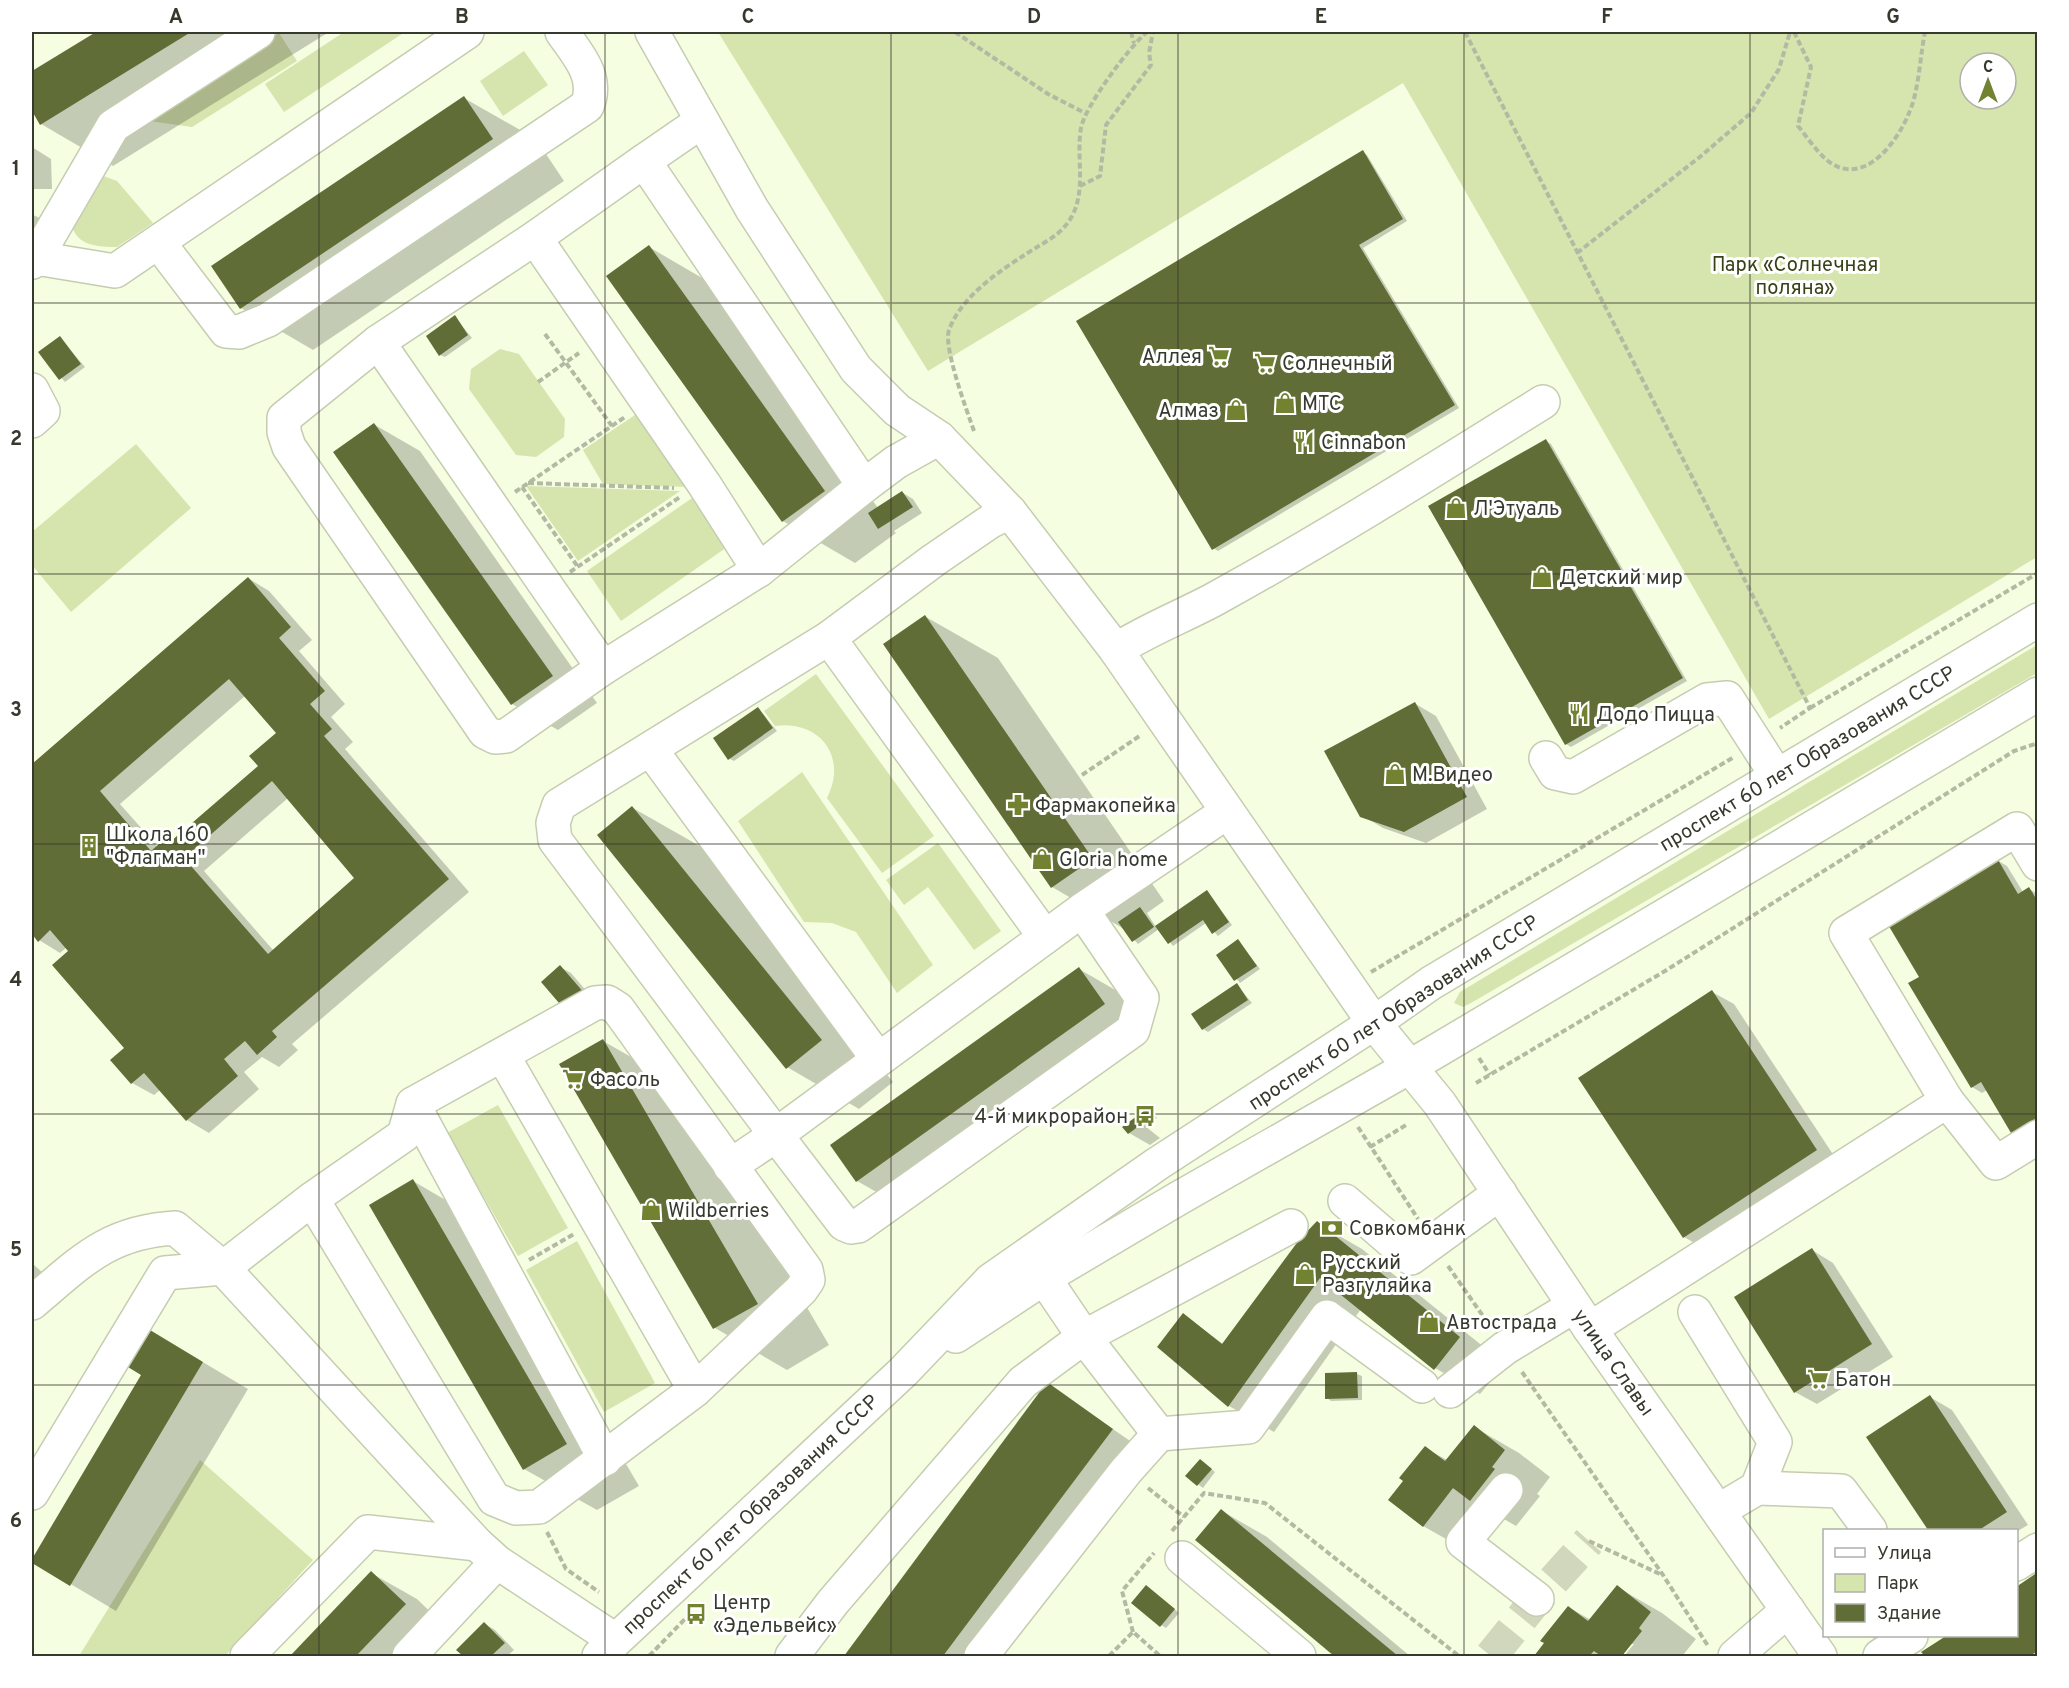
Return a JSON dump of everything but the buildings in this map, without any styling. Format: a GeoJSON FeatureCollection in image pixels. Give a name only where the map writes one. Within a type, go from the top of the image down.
{"type":"FeatureCollection","features":[{"type":"Feature","properties":{"kind":"main road"},"geometry":{"type":"LineString","coordinates":[[258,32],[112,126],[34,260],[115,271],[467,32]]}},
{"type":"Feature","properties":{"kind":"main road"},"geometry":{"type":"LineString","coordinates":[[159,243],[226,331],[239,332],[268,320],[587,106],[591,95],[590,74],[562,32]]}},
{"type":"Feature","properties":{"kind":"main road","name":"улица Славы"},"geometry":{"type":"LineString","coordinates":[[652,32],[752,209],[856,369],[897,410],[939,438],[1010,512],[1116,651],[1374,1023],[1411,1066],[1500,1193],[1582,1317],[1720,1510],[1820,1656]]}},
{"type":"Feature","properties":{"kind":"main road"},"geometry":{"type":"LineString","coordinates":[[702,121],[535,238],[378,342],[284,418],[284,432],[289,447],[485,732],[495,737],[506,736],[603,668],[759,570],[896,462],[939,438]]}},
{"type":"Feature","properties":{"kind":"main road"},"geometry":{"type":"LineString","coordinates":[[644,161],[864,486]]}},
{"type":"Feature","properties":{"kind":"main road"},"geometry":{"type":"LineString","coordinates":[[535,238],[648,404],[698,486],[759,570]]}},
{"type":"Feature","properties":{"kind":"main road"},"geometry":{"type":"LineString","coordinates":[[378,342],[603,668]]}},
{"type":"Feature","properties":{"kind":"main road"},"geometry":{"type":"LineString","coordinates":[[32,390],[43,411],[32,421]]}},
{"type":"Feature","properties":{"kind":"main road"},"geometry":{"type":"LineString","coordinates":[[1116,651],[1137,637],[1213,600],[1394,496],[1543,402]]}},
{"type":"Feature","properties":{"kind":"main road"},"geometry":{"type":"LineString","coordinates":[[1010,512],[991,521],[934,560],[829,638],[559,805],[553,823],[555,840],[776,1136],[844,1224],[851,1227],[858,1226],[1133,1030],[1142,998],[1082,910]]}},
{"type":"Feature","properties":{"kind":"main road","name":"проспект 60 лет Образования СССР"},"geometry":{"type":"LineString","coordinates":[[607,1648],[903,1372],[991,1280],[1157,1164],[1374,1023],[1431,983],[2037,620]]}},
{"type":"Feature","properties":{"kind":"main road"},"geometry":{"type":"LineString","coordinates":[[829,638],[1045,937]]}},
{"type":"Feature","properties":{"kind":"main road","name":"проспект 60 лет Образования СССР"},"geometry":{"type":"LineString","coordinates":[[903,1372],[1044,1278],[1411,1066],[2037,694]]}},
{"type":"Feature","properties":{"kind":"main road"},"geometry":{"type":"LineString","coordinates":[[1546,758],[1555,773],[1572,777],[1707,700],[1726,698],[1777,776]]}},
{"type":"Feature","properties":{"kind":"main road"},"geometry":{"type":"LineString","coordinates":[[651,750],[878,1059]]}},
{"type":"Feature","properties":{"kind":"main road"},"geometry":{"type":"LineString","coordinates":[[730,1166],[776,1136],[1082,910],[1227,812]]}},
{"type":"Feature","properties":{"kind":"main road"},"geometry":{"type":"LineString","coordinates":[[2037,864],[2017,829],[1846,933],[1947,1101],[1996,1163],[2037,1137]]}},
{"type":"Feature","properties":{"kind":"main road"},"geometry":{"type":"LineString","coordinates":[[32,1493],[165,1272],[223,1268],[312,1199],[404,1136],[413,1104],[595,1003],[607,1002],[618,1009],[806,1270],[808,1280],[801,1290],[695,1390],[539,1507],[516,1508],[494,1499],[312,1199]]}},
{"type":"Feature","properties":{"kind":"main road"},"geometry":{"type":"LineString","coordinates":[[503,1056],[695,1390]]}},
{"type":"Feature","properties":{"kind":"main road"},"geometry":{"type":"LineString","coordinates":[[981,1656],[1126,1471],[1159,1434],[1248,1427],[1327,1317],[1436,1388],[1505,1348],[1582,1317],[1947,1101]]}},
{"type":"Feature","properties":{"kind":"main road"},"geometry":{"type":"LineString","coordinates":[[413,1104],[605,1459]]}},
{"type":"Feature","properties":{"kind":"main road"},"geometry":{"type":"LineString","coordinates":[[1345,1201],[1412,1258],[1500,1193]]}},
{"type":"Feature","properties":{"kind":"main road"},"geometry":{"type":"LineString","coordinates":[[792,1656],[833,1602],[1023,1382],[1084,1337],[1291,1226]]}},
{"type":"Feature","properties":{"kind":"main road"},"geometry":{"type":"LineString","coordinates":[[32,1304],[119,1238],[148,1229],[175,1228],[223,1268],[487,1553],[607,1648]]}},
{"type":"Feature","properties":{"kind":"main road"},"geometry":{"type":"LineString","coordinates":[[1044,1278],[1084,1337],[1159,1434]]}},
{"type":"Feature","properties":{"kind":"main road"},"geometry":{"type":"LineString","coordinates":[[1695,1312],[1774,1442],[1757,1488]]}},
{"type":"Feature","properties":{"kind":"main road"},"geometry":{"type":"LineString","coordinates":[[1720,1510],[1757,1488],[1841,1491],[1869,1529]]}},
{"type":"Feature","properties":{"kind":"main road"},"geometry":{"type":"LineString","coordinates":[[1506,1490],[1462,1542],[1537,1599]]}},
{"type":"Feature","properties":{"kind":"main road"},"geometry":{"type":"LineString","coordinates":[[247,1656],[368,1532],[487,1553]]}},
{"type":"Feature","properties":{"kind":"main road"},"geometry":{"type":"LineString","coordinates":[[1170,1546],[1299,1656]]}},
{"type":"Feature","properties":{"kind":"main road"},"geometry":{"type":"LineString","coordinates":[[2018,1563],[2037,1550]]}},
{"type":"Feature","properties":{"kind":"main road"},"geometry":{"type":"LineString","coordinates":[[409,1656],[487,1553]]}},
{"type":"Feature","properties":{"kind":"main road"},"geometry":{"type":"LineString","coordinates":[[1722,1652],[1788,1610]]}},
{"type":"Feature","properties":{"kind":"main road"},"geometry":{"type":"LineString","coordinates":[[1880,1656],[1908,1637]]}},
{"type":"Feature","properties":{"kind":"path"},"geometry":{"type":"LineString","coordinates":[[955,32],[1048,94],[1087,114]]}},
{"type":"Feature","properties":{"kind":"path"},"geometry":{"type":"LineString","coordinates":[[1131,32],[1134,43]]}},
{"type":"Feature","properties":{"kind":"path"},"geometry":{"type":"LineString","coordinates":[[977,439],[951,354],[948,332],[957,315],[982,286],[1026,254],[1059,235],[1074,213],[1079,186],[1081,127],[1093,102],[1134,43],[1147,32]]}},
{"type":"Feature","properties":{"kind":"path"},"geometry":{"type":"LineString","coordinates":[[1079,186],[1100,176],[1106,125],[1151,64],[1149,52],[1152,32]]}},
{"type":"Feature","properties":{"kind":"path"},"geometry":{"type":"LineString","coordinates":[[1465,32],[1810,708]]}},
{"type":"Feature","properties":{"kind":"path"},"geometry":{"type":"LineString","coordinates":[[1577,253],[1701,156],[1751,113],[1779,69],[1792,32]]}},
{"type":"Feature","properties":{"kind":"path"},"geometry":{"type":"LineString","coordinates":[[1792,32],[1811,67],[1798,126],[1828,161],[1847,170],[1866,168],[1893,143],[1910,111],[1925,32]]}},
{"type":"Feature","properties":{"kind":"path"},"geometry":{"type":"LineString","coordinates":[[545,334],[612,426]]}},
{"type":"Feature","properties":{"kind":"path"},"geometry":{"type":"LineString","coordinates":[[538,382],[567,364],[600,335]]}},
{"type":"Feature","properties":{"kind":"path"},"geometry":{"type":"LineString","coordinates":[[493,509],[612,426],[648,404]]}},
{"type":"Feature","properties":{"kind":"path"},"geometry":{"type":"LineString","coordinates":[[528,483],[698,486]]}},
{"type":"Feature","properties":{"kind":"path"},"geometry":{"type":"LineString","coordinates":[[548,589],[698,486]]}},
{"type":"Feature","properties":{"kind":"path"},"geometry":{"type":"LineString","coordinates":[[522,487],[578,567]]}},
{"type":"Feature","properties":{"kind":"path"},"geometry":{"type":"LineString","coordinates":[[1367,974],[1755,745],[1810,708],[2037,573]]}},
{"type":"Feature","properties":{"kind":"path"},"geometry":{"type":"LineString","coordinates":[[1082,775],[1164,721]]}},
{"type":"Feature","properties":{"kind":"path"},"geometry":{"type":"LineString","coordinates":[[1476,1083],[1665,971],[2014,751],[2037,742]]}},
{"type":"Feature","properties":{"kind":"path"},"geometry":{"type":"LineString","coordinates":[[1476,1054],[1490,1075]]}},
{"type":"Feature","properties":{"kind":"path"},"geometry":{"type":"LineString","coordinates":[[1356,1124],[1505,1348],[1663,1575],[1722,1652]]}},
{"type":"Feature","properties":{"kind":"path"},"geometry":{"type":"LineString","coordinates":[[1370,1147],[1406,1125]]}},
{"type":"Feature","properties":{"kind":"path"},"geometry":{"type":"LineString","coordinates":[[504,1273],[597,1221]]}},
{"type":"Feature","properties":{"kind":"path"},"geometry":{"type":"LineString","coordinates":[[1126,1471],[1184,1518]]}},
{"type":"Feature","properties":{"kind":"path"},"geometry":{"type":"LineString","coordinates":[[1160,1656],[1133,1632],[1122,1591],[1170,1546],[1184,1518],[1204,1493],[1265,1503],[1459,1656]]}},
{"type":"Feature","properties":{"kind":"path"},"geometry":{"type":"LineString","coordinates":[[545,1530],[566,1569],[600,1592]]}},
{"type":"Feature","properties":{"kind":"path"},"geometry":{"type":"LineString","coordinates":[[1589,1541],[1663,1575]]}},
{"type":"Feature","properties":{"kind":"path"},"geometry":{"type":"LineString","coordinates":[[649,1656],[686,1618]]}},
{"type":"Feature","properties":{"kind":"path"},"geometry":{"type":"LineString","coordinates":[[1109,1656],[1133,1632]]}},
{"type":"Feature","properties":{"kind":"green space"},"geometry":{"type":"Polygon","coordinates":[[[344,32],[405,32],[284,112],[265,84],[344,32]]]}},
{"type":"Feature","properties":{"kind":"green space","name":"Парк «Солнечная поляна»"},"geometry":{"type":"Polygon","coordinates":[[[718,32],[2037,32],[2037,557],[1769,719],[1403,83],[928,371],[718,32]]]}},
{"type":"Feature","properties":{"kind":"green space"},"geometry":{"type":"Polygon","coordinates":[[[279,33],[297,61],[192,127],[142,120],[279,33]]]}},
{"type":"Feature","properties":{"kind":"green space"},"geometry":{"type":"Polygon","coordinates":[[[524,51],[548,85],[503,116],[480,81],[524,51]]]}},
{"type":"Feature","properties":{"kind":"green space"},"geometry":{"type":"Polygon","coordinates":[[[98,174],[117,181],[153,223],[117,247],[89,244],[78,237],[72,225],[98,174]]]}},
{"type":"Feature","properties":{"kind":"green space"},"geometry":{"type":"Polygon","coordinates":[[[500,349],[519,354],[565,419],[564,437],[536,457],[516,455],[469,389],[471,369],[500,349]]]}},
{"type":"Feature","properties":{"kind":"green space"},"geometry":{"type":"Polygon","coordinates":[[[638,413],[688,487],[603,484],[583,450],[638,413]]]}},
{"type":"Feature","properties":{"kind":"green space"},"geometry":{"type":"Polygon","coordinates":[[[136,444],[191,508],[71,612],[32,565],[32,532],[136,444]]]}},
{"type":"Feature","properties":{"kind":"green space"},"geometry":{"type":"Polygon","coordinates":[[[526,486],[680,491],[578,561],[526,486]]]}},
{"type":"Feature","properties":{"kind":"green space"},"geometry":{"type":"Polygon","coordinates":[[[695,496],[730,545],[621,621],[587,571],[695,496]]]}},
{"type":"Feature","properties":{"kind":"green space"},"geometry":{"type":"Polygon","coordinates":[[[2037,645],[2037,673],[1471,1003],[1463,1007],[1454,1003],[1460,992],[2037,645]]]}},
{"type":"Feature","properties":{"kind":"green space"},"geometry":{"type":"Polygon","coordinates":[[[816,674],[934,836],[882,873],[827,798],[833,783],[834,769],[832,756],[826,744],[817,735],[805,729],[775,726],[764,711],[816,674]]]}},
{"type":"Feature","properties":{"kind":"green space"},"geometry":{"type":"Polygon","coordinates":[[[802,772],[933,965],[897,993],[856,932],[832,923],[804,922],[738,821],[802,772]]]}},
{"type":"Feature","properties":{"kind":"green space"},"geometry":{"type":"Polygon","coordinates":[[[938,843],[1001,931],[974,950],[928,887],[904,905],[886,880],[938,843]]]}},
{"type":"Feature","properties":{"kind":"green space"},"geometry":{"type":"Polygon","coordinates":[[[498,1105],[568,1228],[518,1256],[447,1133],[498,1105]]]}},
{"type":"Feature","properties":{"kind":"green space"},"geometry":{"type":"Polygon","coordinates":[[[577,1241],[655,1383],[604,1412],[526,1270],[577,1241]]]}},
{"type":"Feature","properties":{"kind":"green space"},"geometry":{"type":"Polygon","coordinates":[[[200,1460],[313,1560],[225,1656],[79,1656],[200,1460]]]}},
{"type":"Feature","properties":{"kind":"tunnel"},"geometry":{"type":"LineString","coordinates":[[1491,1656],[1537,1599],[1589,1541]]}},
{"type":"Feature","properties":{"kind":"place","name":"Аллея"},"geometry":{"type":"Point","coordinates":[1219,356]}},
{"type":"Feature","properties":{"kind":"place","name":"Солнечный"},"geometry":{"type":"Point","coordinates":[1265,363]}},
{"type":"Feature","properties":{"kind":"place","name":"МТС"},"geometry":{"type":"Point","coordinates":[1285,403]}},
{"type":"Feature","properties":{"kind":"place","name":"Алмаз"},"geometry":{"type":"Point","coordinates":[1236,410]}},
{"type":"Feature","properties":{"kind":"place","name":"Cinnabon"},"geometry":{"type":"Point","coordinates":[1304,442]}},
{"type":"Feature","properties":{"kind":"place","name":"Л'Этуаль"},"geometry":{"type":"Point","coordinates":[1456,508]}},
{"type":"Feature","properties":{"kind":"place","name":"Детский мир"},"geometry":{"type":"Point","coordinates":[1542,577]}},
{"type":"Feature","properties":{"kind":"place","name":"Додо Пицца"},"geometry":{"type":"Point","coordinates":[1579,714]}},
{"type":"Feature","properties":{"kind":"place","name":"М.Видео"},"geometry":{"type":"Point","coordinates":[1395,774]}},
{"type":"Feature","properties":{"kind":"place","name":"Фармакопейка"},"geometry":{"type":"Point","coordinates":[1018,805]}},
{"type":"Feature","properties":{"kind":"place","name":"Школа 160 \"Флагман\""},"geometry":{"type":"Point","coordinates":[89,846]}},
{"type":"Feature","properties":{"kind":"place","name":"Gloria home"},"geometry":{"type":"Point","coordinates":[1042,859]}},
{"type":"Feature","properties":{"kind":"place","name":"Фасоль"},"geometry":{"type":"Point","coordinates":[573,1079]}},
{"type":"Feature","properties":{"kind":"place","name":"4-й микрорайон"},"geometry":{"type":"Point","coordinates":[1145,1116]}},
{"type":"Feature","properties":{"kind":"place","name":"Wildberries"},"geometry":{"type":"Point","coordinates":[651,1210]}},
{"type":"Feature","properties":{"kind":"place","name":"Совкомбанк"},"geometry":{"type":"Point","coordinates":[1332,1228]}},
{"type":"Feature","properties":{"kind":"place","name":"Русский Разгуляйка"},"geometry":{"type":"Point","coordinates":[1305,1274]}},
{"type":"Feature","properties":{"kind":"place","name":"Автострада"},"geometry":{"type":"Point","coordinates":[1429,1322]}},
{"type":"Feature","properties":{"kind":"place","name":"Батон"},"geometry":{"type":"Point","coordinates":[1818,1379]}},
{"type":"Feature","properties":{"kind":"place","name":"Центр «Эдельвейс»"},"geometry":{"type":"Point","coordinates":[696,1614]}}]}
